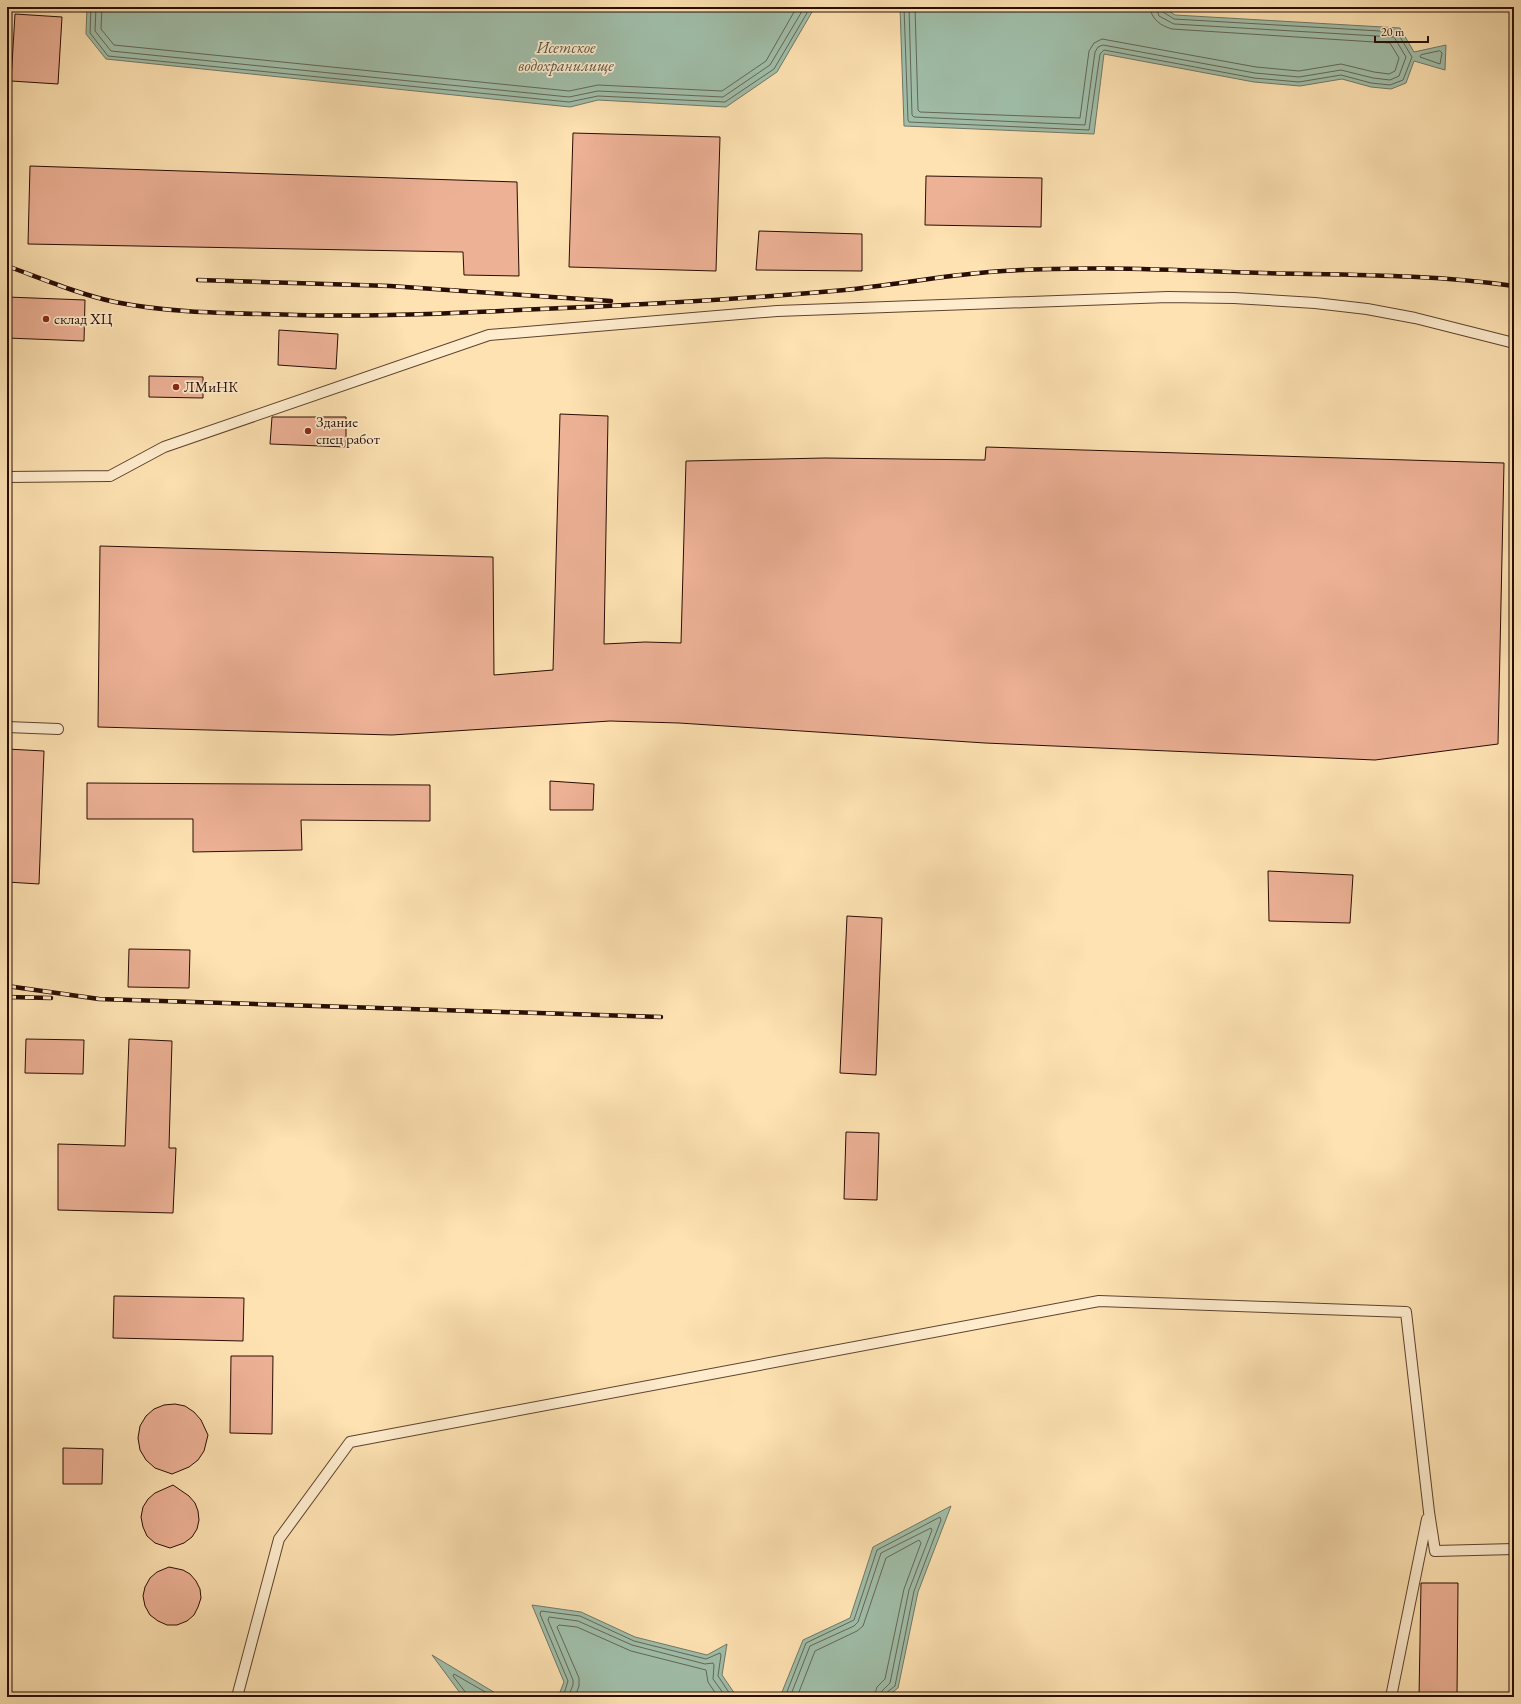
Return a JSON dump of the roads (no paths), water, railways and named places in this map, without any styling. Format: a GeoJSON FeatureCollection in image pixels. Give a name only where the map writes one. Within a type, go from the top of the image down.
{"type":"FeatureCollection","features":[{"type":"Feature","properties":{"kind":"lane"},"geometry":{"type":"LineString","coordinates":[[7,477],[110,476],[164,447],[489,335],[777,311],[1168,297],[1234,298],[1315,303],[1367,309],[1415,318],[1514,343]]}},
{"type":"Feature","properties":{"kind":"lane"},"geometry":{"type":"LineString","coordinates":[[7,727],[58,729]]}},
{"type":"Feature","properties":{"kind":"lane"},"geometry":{"type":"LineString","coordinates":[[236,1697],[279,1540],[350,1442],[1099,1301],[1406,1312],[1429,1512],[1436,1550],[1514,1550]]}},
{"type":"Feature","properties":{"kind":"lane"},"geometry":{"type":"LineString","coordinates":[[1391,1697],[1429,1512]]}},
{"type":"Feature","properties":{"kind":"water","name":"Исетское водохранилище"},"geometry":{"type":"Polygon","coordinates":[[[87,7],[808,7],[812,12],[777,72],[726,107],[598,100],[570,107],[106,59],[86,34],[87,7]]]}},
{"type":"Feature","properties":{"kind":"water"},"geometry":{"type":"Polygon","coordinates":[[[900,7],[1163,7],[1175,15],[1400,28],[1414,52],[1446,45],[1445,70],[1414,61],[1406,83],[1391,89],[1371,87],[1342,79],[1300,86],[1254,82],[1104,54],[1094,134],[904,126],[900,7]]]}},
{"type":"Feature","properties":{"kind":"water"},"geometry":{"type":"Polygon","coordinates":[[[951,1506],[918,1592],[898,1688],[887,1697],[780,1697],[803,1640],[850,1618],[873,1547],[951,1506]]]}},
{"type":"Feature","properties":{"kind":"water"},"geometry":{"type":"Polygon","coordinates":[[[532,1605],[581,1612],[635,1637],[707,1655],[727,1644],[722,1675],[737,1697],[558,1697],[564,1682],[532,1605]]]}},
{"type":"Feature","properties":{"kind":"water"},"geometry":{"type":"Polygon","coordinates":[[[432,1655],[502,1697],[463,1697],[432,1655]]]}},
{"type":"Feature","properties":{"kind":"railway"},"geometry":{"type":"LineString","coordinates":[[7,266],[61,286],[115,302],[160,309],[252,314],[389,315],[617,306],[845,290],[989,272],[1092,268],[1420,277],[1514,286]]}},
{"type":"Feature","properties":{"kind":"railway"},"geometry":{"type":"LineString","coordinates":[[198,280],[390,286],[611,301]]}},
{"type":"Feature","properties":{"kind":"railway"},"geometry":{"type":"LineString","coordinates":[[7,986],[99,999],[661,1017]]}},
{"type":"Feature","properties":{"kind":"railway"},"geometry":{"type":"LineString","coordinates":[[7,997],[51,998]]}},
{"type":"Feature","properties":{"kind":"place","name":"склад ХЦ"},"geometry":{"type":"Point","coordinates":[46,319]}},
{"type":"Feature","properties":{"kind":"place","name":"ЛМиНК"},"geometry":{"type":"Point","coordinates":[176,387]}},
{"type":"Feature","properties":{"kind":"place","name":"Здание спец работ"},"geometry":{"type":"Point","coordinates":[308,431]}}]}
